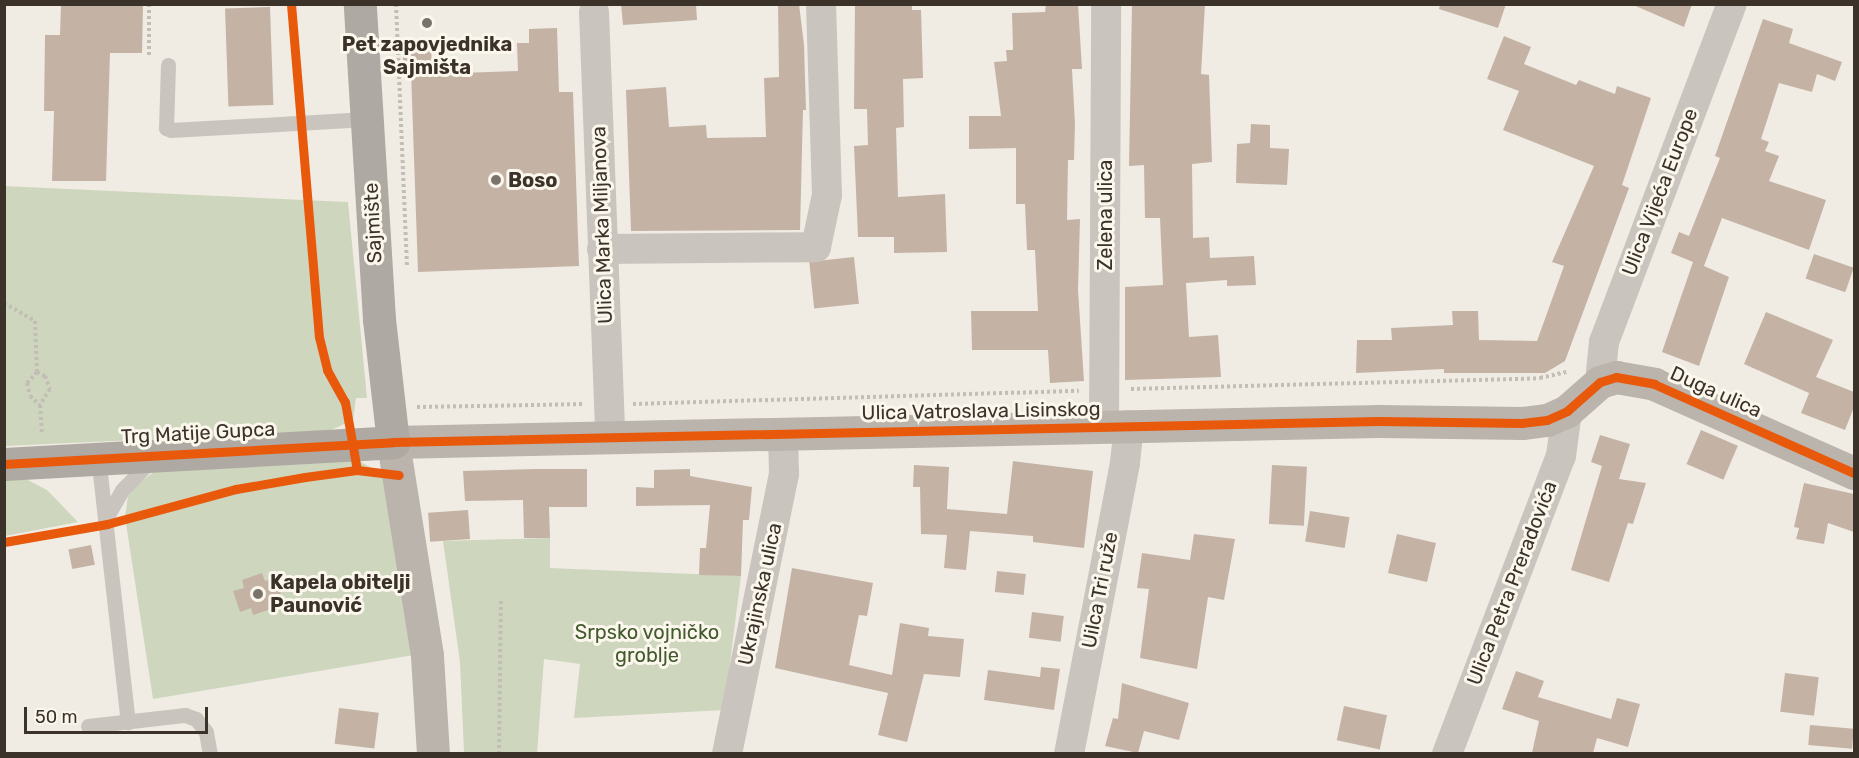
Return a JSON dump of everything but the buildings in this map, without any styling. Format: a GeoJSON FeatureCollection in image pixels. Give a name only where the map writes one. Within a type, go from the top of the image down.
{"type":"FeatureCollection","features":[{"type":"Feature","properties":{"kind":"main road","name":"Sajmište"},"geometry":{"type":"LineString","coordinates":[[360,4],[378,308],[393,442]]}},
{"type":"Feature","properties":{"kind":"main road"},"geometry":{"type":"LineString","coordinates":[[1567,411],[1600,374]]}},
{"type":"Feature","properties":{"kind":"main road","name":"Duga ulica"},"geometry":{"type":"LineString","coordinates":[[1600,374],[1654,384],[1854,473]]}},
{"type":"Feature","properties":{"kind":"main road","name":"Ulica Vatroslava Lisinskog"},"geometry":{"type":"LineString","coordinates":[[393,442],[1379,421],[1522,423],[1547,420],[1567,411]]}},
{"type":"Feature","properties":{"kind":"main road"},"geometry":{"type":"LineString","coordinates":[[393,442],[427,655],[433,753]]}},
{"type":"Feature","properties":{"kind":"main road","name":"Trg Matije Gupca"},"geometry":{"type":"LineString","coordinates":[[4,464],[98,456],[393,442]]}},
{"type":"Feature","properties":{"kind":"street"},"geometry":{"type":"LineString","coordinates":[[602,249],[816,247],[827,195],[821,4]]}},
{"type":"Feature","properties":{"kind":"street","name":"Zelena ulica"},"geometry":{"type":"LineString","coordinates":[[1106,4],[1104,390],[1116,426]]}},
{"type":"Feature","properties":{"kind":"street","name":"Ulica Vijeća Europe"},"geometry":{"type":"LineString","coordinates":[[1600,374],[1604,342],[1732,4]]}},
{"type":"Feature","properties":{"kind":"street","name":"Ulica Marka Miljanova"},"geometry":{"type":"LineString","coordinates":[[594,12],[610,438]]}},
{"type":"Feature","properties":{"kind":"street","name":"Ulica Petra Preradovića"},"geometry":{"type":"LineString","coordinates":[[1447,753],[1561,456],[1567,411]]}},
{"type":"Feature","properties":{"kind":"street","name":"Uilca Tri ruže"},"geometry":{"type":"LineString","coordinates":[[1069,753],[1125,463],[1116,426]]}},
{"type":"Feature","properties":{"kind":"street","name":"Ukrajinska ulica"},"geometry":{"type":"LineString","coordinates":[[727,753],[784,474],[783,433]]}},
{"type":"Feature","properties":{"kind":"lane"},"geometry":{"type":"LineString","coordinates":[[168,65],[166,128],[171,130],[367,118]]}},
{"type":"Feature","properties":{"kind":"lane"},"geometry":{"type":"LineString","coordinates":[[106,518],[122,490],[158,453]]}},
{"type":"Feature","properties":{"kind":"lane"},"geometry":{"type":"LineString","coordinates":[[98,456],[128,722]]}},
{"type":"Feature","properties":{"kind":"lane"},"geometry":{"type":"LineString","coordinates":[[88,726],[185,716],[196,719],[206,732],[210,753]]}},
{"type":"Feature","properties":{"kind":"path"},"geometry":{"type":"LineString","coordinates":[[148,4],[149,66],[168,65]]}},
{"type":"Feature","properties":{"kind":"path"},"geometry":{"type":"LineString","coordinates":[[396,4],[408,280]]}},
{"type":"Feature","properties":{"kind":"path"},"geometry":{"type":"LineString","coordinates":[[4,303],[35,321],[37,372],[27,383],[33,402],[40,405]]}},
{"type":"Feature","properties":{"kind":"path"},"geometry":{"type":"LineString","coordinates":[[37,372],[45,376],[50,389],[40,405],[42,434]]}},
{"type":"Feature","properties":{"kind":"path"},"geometry":{"type":"LineString","coordinates":[[411,407],[1540,378],[1600,374]]}},
{"type":"Feature","properties":{"kind":"path"},"geometry":{"type":"LineString","coordinates":[[499,753],[501,598]]}},
{"type":"Feature","properties":{"kind":"green space"},"geometry":{"type":"Polygon","coordinates":[[[4,186],[348,202],[367,398],[356,398],[353,420],[329,431],[5,446],[4,186]]]}},
{"type":"Feature","properties":{"kind":"green space"},"geometry":{"type":"Polygon","coordinates":[[[345,453],[375,470],[383,479],[414,655],[153,699],[125,517],[128,496],[140,482],[159,468],[345,453]]]}},
{"type":"Feature","properties":{"kind":"green space"},"geometry":{"type":"Polygon","coordinates":[[[5,473],[22,477],[47,490],[78,522],[5,536],[5,473]]]}},
{"type":"Feature","properties":{"kind":"green space","name":"Srpsko vojničko groblje"},"geometry":{"type":"Polygon","coordinates":[[[550,538],[550,568],[741,576],[724,710],[574,718],[580,664],[544,659],[537,753],[464,753],[460,662],[443,541],[550,538]]]}},
{"type":"Feature","properties":{"kind":"cycle path"},"geometry":{"type":"LineString","coordinates":[[291,4],[319,337],[327,370],[345,402],[357,470]]}},
{"type":"Feature","properties":{"kind":"cycle path"},"geometry":{"type":"LineString","coordinates":[[4,464],[393,442],[1379,421],[1522,423],[1547,420],[1567,411],[1600,382],[1616,377],[1654,384],[1854,473]]}},
{"type":"Feature","properties":{"kind":"cycle path"},"geometry":{"type":"LineString","coordinates":[[4,542],[107,524],[236,489],[305,477],[357,470],[399,475]]}},
{"type":"Feature","properties":{"kind":"place","name":"Pet zapovjednika Sajmišta"},"geometry":{"type":"Point","coordinates":[427,23]}},
{"type":"Feature","properties":{"kind":"place","name":"Boso"},"geometry":{"type":"Point","coordinates":[496,180]}},
{"type":"Feature","properties":{"kind":"place","name":"Kapela obitelji Paunović"},"geometry":{"type":"Point","coordinates":[258,594]}}]}
